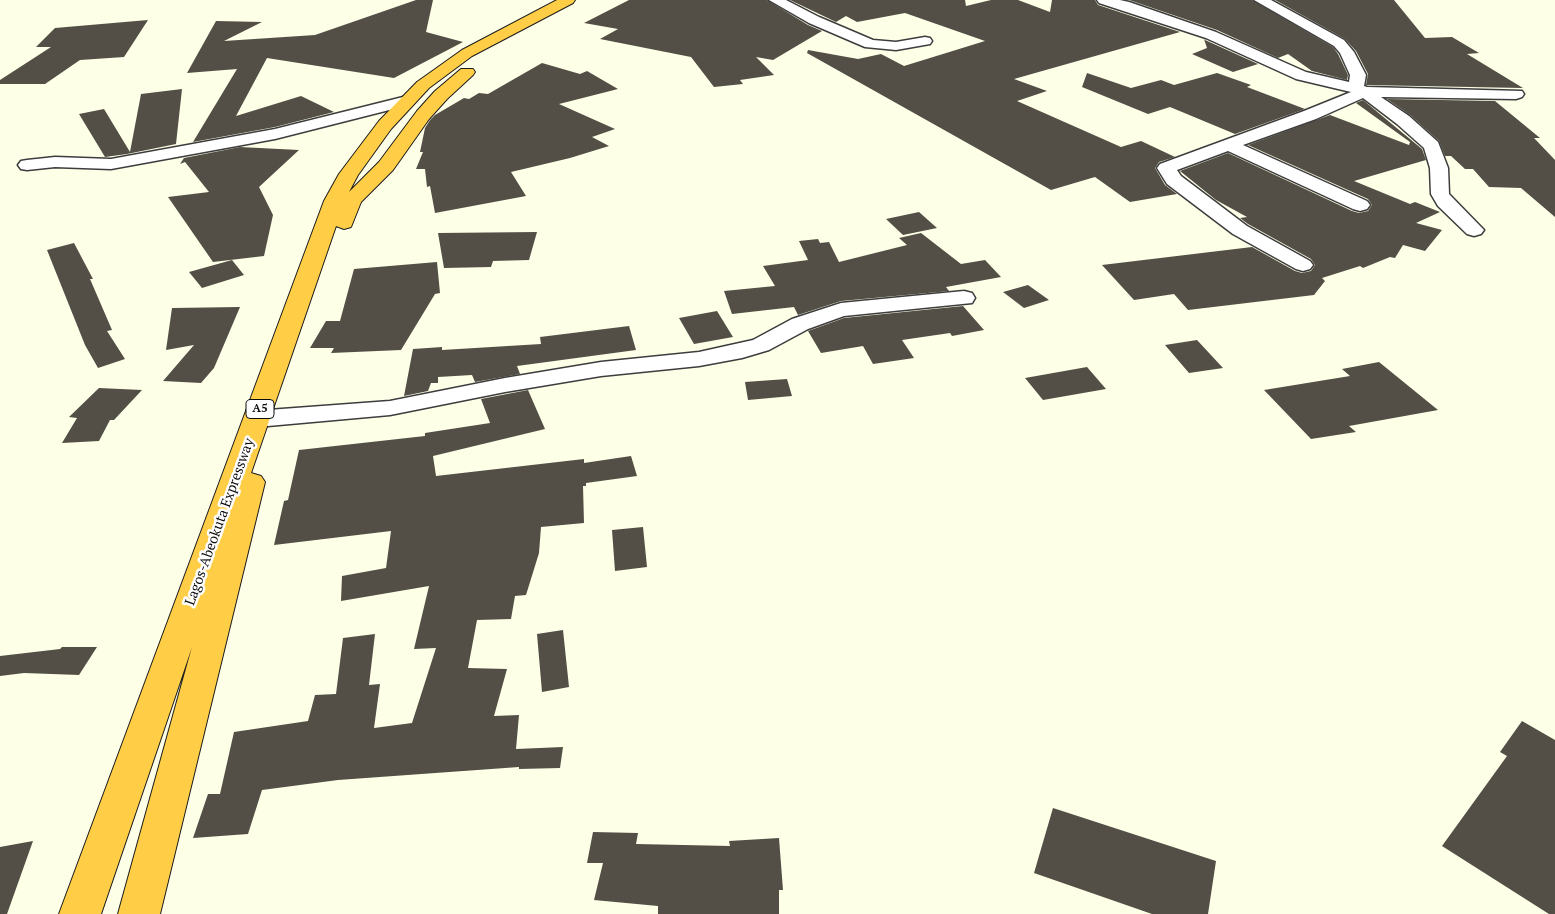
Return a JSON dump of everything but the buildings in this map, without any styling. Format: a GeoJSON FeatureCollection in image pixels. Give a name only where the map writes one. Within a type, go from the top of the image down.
{"type":"FeatureCollection","features":[{"type":"Feature","properties":{"kind":"highway","name":"Lagos-Abeokuta Expressway"},"geometry":{"type":"LineString","coordinates":[[80,914],[334,202],[366,148],[423,85],[468,53],[515,26],[568,0]]}},
{"type":"Feature","properties":{"kind":"highway","name":"Lagos-Abeokuta Expressway"},"geometry":{"type":"LineString","coordinates":[[139,914],[268,418],[352,200],[386,166],[440,95],[463,75],[513,39],[550,18],[588,0]]}},
{"type":"Feature","properties":{"kind":"street"},"geometry":{"type":"LineString","coordinates":[[776,0],[814,20],[870,44],[896,46],[925,41]]}},
{"type":"Feature","properties":{"kind":"street"},"geometry":{"type":"LineString","coordinates":[[1104,0],[1211,35],[1301,76],[1360,90],[1516,94]]}},
{"type":"Feature","properties":{"kind":"street"},"geometry":{"type":"LineString","coordinates":[[1261,0],[1339,43],[1347,52],[1358,75],[1360,90],[1403,120],[1432,146],[1439,168],[1440,194],[1445,202],[1474,230]]}},
{"type":"Feature","properties":{"kind":"street"},"geometry":{"type":"LineString","coordinates":[[1303,265],[1240,230],[1174,180],[1166,168],[1310,115],[1360,90]]}},
{"type":"Feature","properties":{"kind":"street"},"geometry":{"type":"LineString","coordinates":[[27,165],[55,162],[101,165],[120,162],[275,134],[407,101]]}},
{"type":"Feature","properties":{"kind":"street"},"geometry":{"type":"LineString","coordinates":[[1228,145],[1360,205]]}},
{"type":"Feature","properties":{"kind":"street"},"geometry":{"type":"LineString","coordinates":[[268,418],[390,408],[505,385],[600,370],[699,359],[742,351],[761,345],[800,324],[842,310],[964,298]]}}]}
